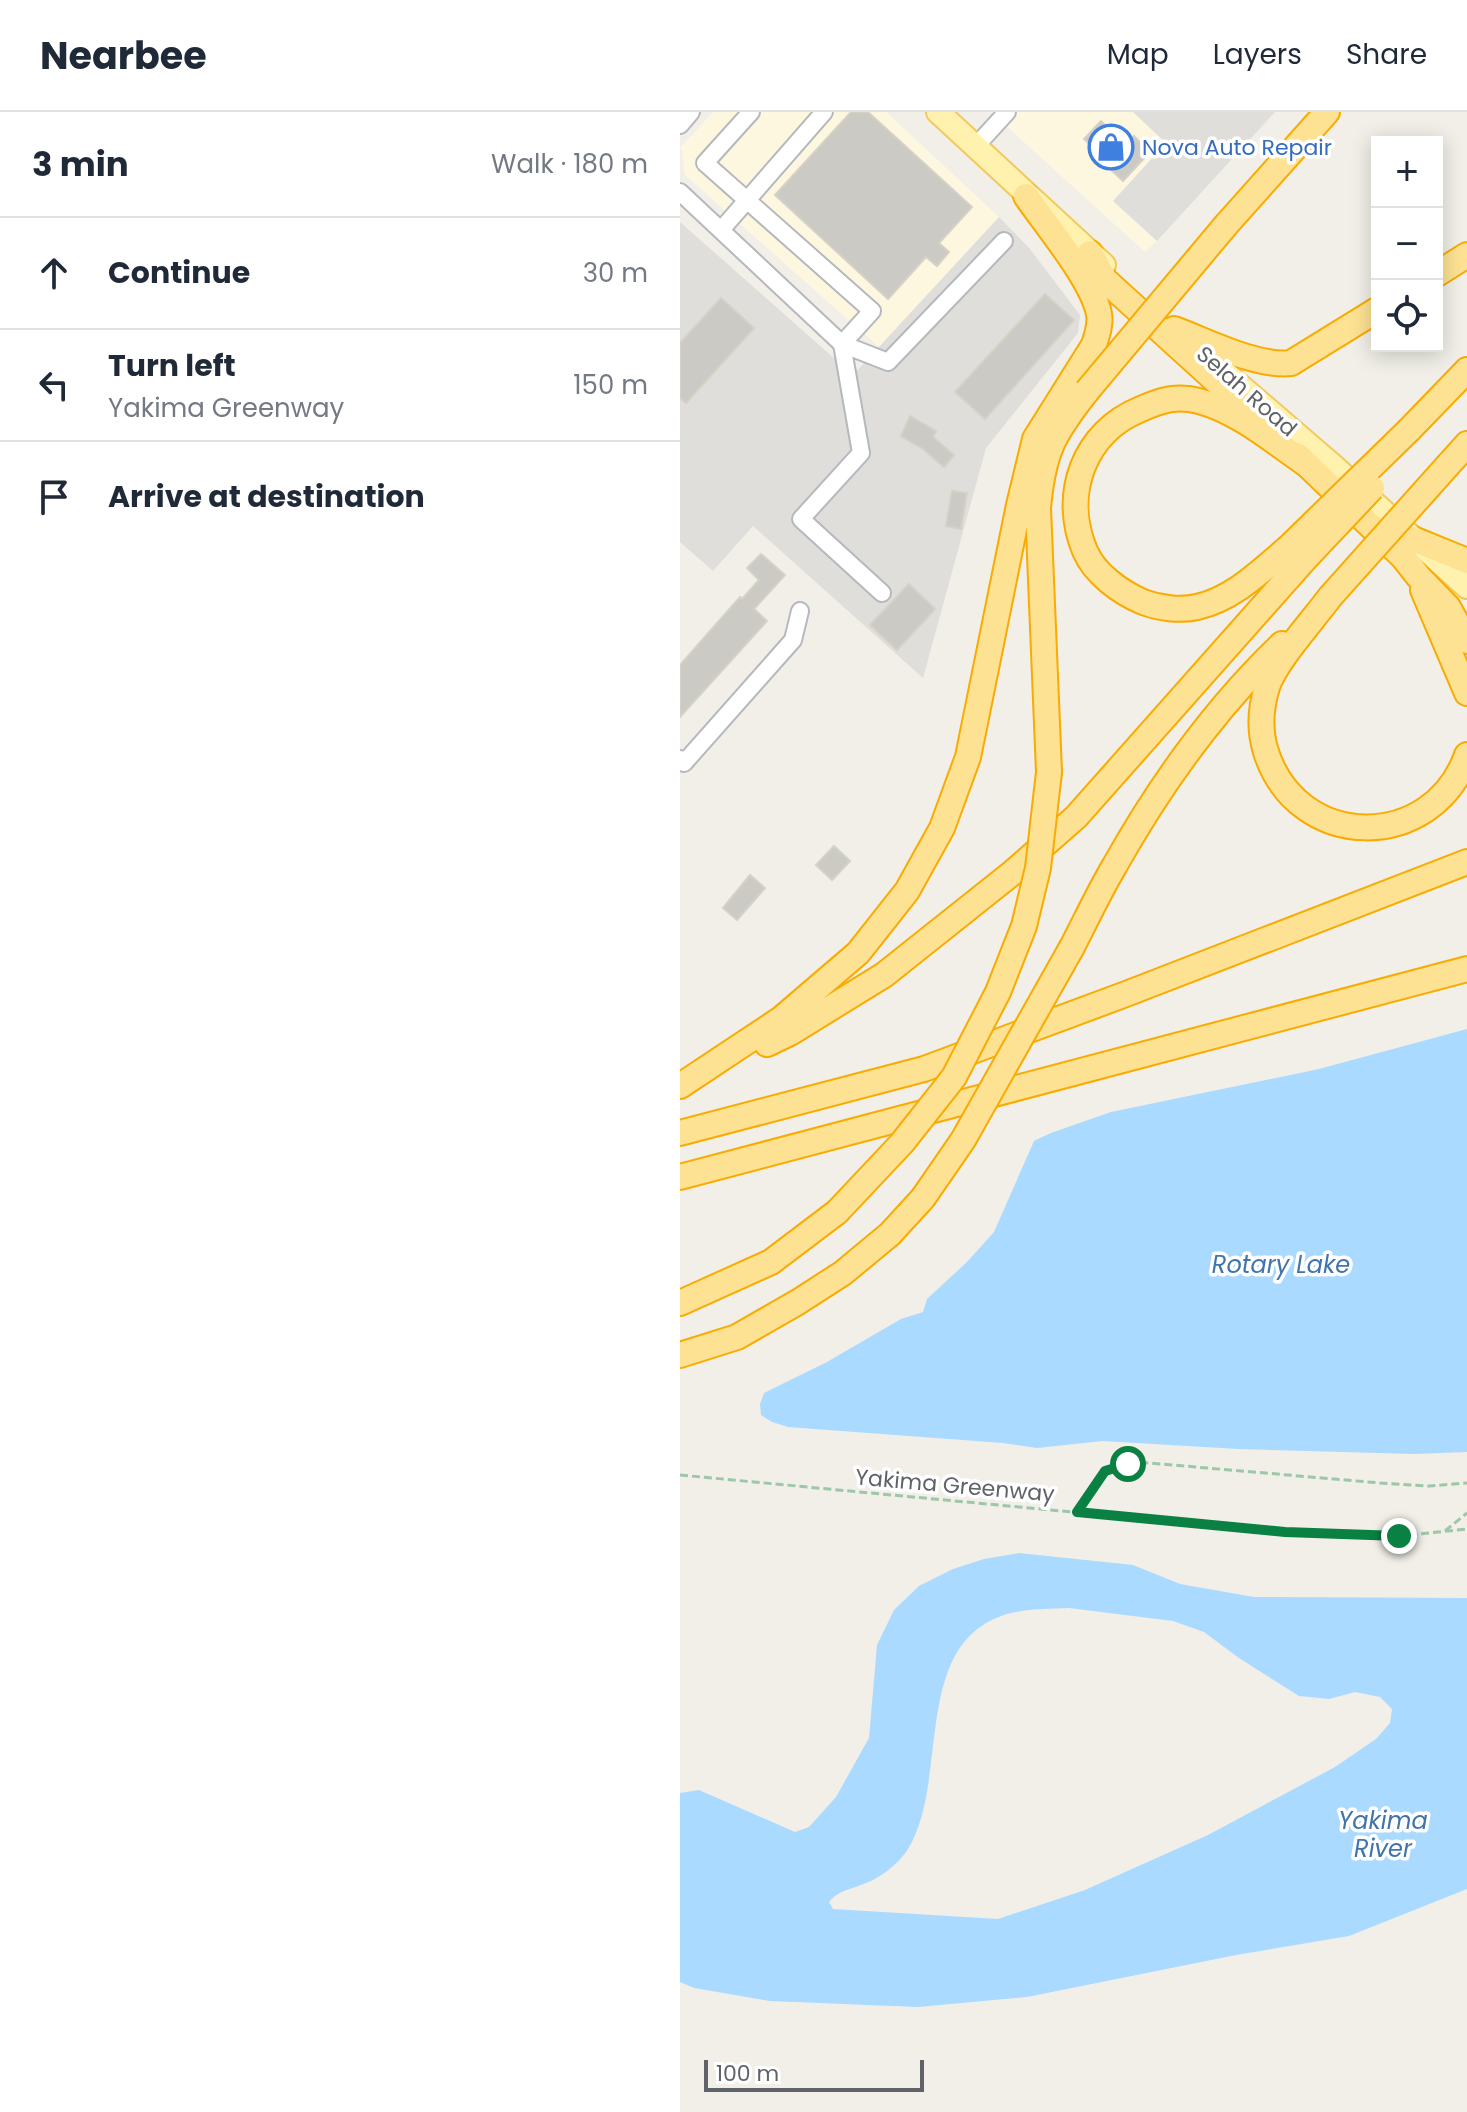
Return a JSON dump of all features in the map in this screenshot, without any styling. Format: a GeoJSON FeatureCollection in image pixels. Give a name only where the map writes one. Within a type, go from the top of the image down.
{"type":"FeatureCollection","features":[{"type":"Feature","properties":{"kind":"highway"},"geometry":{"type":"LineString","coordinates":[[680,1303],[771,1262],[837,1212],[902,1143],[954,1077],[998,992],[1024,926],[1038,868],[1049,772],[1038,508],[1045,458],[1055,435],[1087,391],[1226,225],[1327,112]]}},
{"type":"Feature","properties":{"kind":"highway"},"geometry":{"type":"LineString","coordinates":[[680,1086],[781,1019],[858,953],[907,891],[942,828],[968,757],[1035,439],[1094,345],[1099,329],[1099,314],[1087,284],[1026,196]]}},
{"type":"Feature","properties":{"kind":"highway"},"geometry":{"type":"LineString","coordinates":[[1090,253],[1105,280],[1319,465],[1448,607],[1467,641]]}},
{"type":"Feature","properties":{"kind":"highway"},"geometry":{"type":"LineString","coordinates":[[1443,270],[1465,256]]}},
{"type":"Feature","properties":{"kind":"highway"},"geometry":{"type":"LineString","coordinates":[[1174,329],[1242,355],[1277,364],[1291,363],[1371,314]]}},
{"type":"Feature","properties":{"kind":"highway"},"geometry":{"type":"LineString","coordinates":[[1414,435],[1467,370]]}},
{"type":"Feature","properties":{"kind":"highway"},"geometry":{"type":"LineString","coordinates":[[680,1086],[790,1033],[884,975],[1011,874],[1076,817],[1297,554],[1467,380]]}},
{"type":"Feature","properties":{"kind":"highway"},"geometry":{"type":"LineString","coordinates":[[1297,554],[1212,602],[1195,608],[1150,605],[1110,582],[1085,552],[1078,528],[1077,486],[1090,449],[1107,429],[1131,412],[1161,400],[1177,398],[1200,401],[1239,418],[1319,465]]}},
{"type":"Feature","properties":{"kind":"highway"},"geometry":{"type":"LineString","coordinates":[[680,1355],[737,1337],[843,1273],[890,1234],[923,1198],[963,1140],[1114,866],[1199,738],[1256,668],[1330,597],[1467,444]]}},
{"type":"Feature","properties":{"kind":"highway"},"geometry":{"type":"LineString","coordinates":[[1413,539],[1467,561]]}},
{"type":"Feature","properties":{"kind":"highway"},"geometry":{"type":"LineString","coordinates":[[1418,576],[1467,693]]}},
{"type":"Feature","properties":{"kind":"highway"},"geometry":{"type":"LineString","coordinates":[[1330,597],[1268,683],[1260,725],[1271,767],[1282,787],[1305,808],[1330,822],[1371,828],[1387,826],[1435,803],[1451,786],[1467,755]]}},
{"type":"Feature","properties":{"kind":"highway"},"geometry":{"type":"LineString","coordinates":[[680,1133],[924,1069],[1467,862]]}},
{"type":"Feature","properties":{"kind":"highway"},"geometry":{"type":"LineString","coordinates":[[680,1177],[1467,969]]}},
{"type":"Feature","properties":{"kind":"main road","name":"Selah Road"},"geometry":{"type":"LineString","coordinates":[[938,112],[1319,465],[1413,539],[1467,587]]}},
{"type":"Feature","properties":{"kind":"street"},"geometry":{"type":"LineString","coordinates":[[680,125],[691,112]]}},
{"type":"Feature","properties":{"kind":"street"},"geometry":{"type":"LineString","coordinates":[[751,112],[705,163],[872,311],[842,344]]}},
{"type":"Feature","properties":{"kind":"street"},"geometry":{"type":"LineString","coordinates":[[721,230],[824,112]]}},
{"type":"Feature","properties":{"kind":"street"},"geometry":{"type":"LineString","coordinates":[[975,147],[1007,112]]}},
{"type":"Feature","properties":{"kind":"street"},"geometry":{"type":"LineString","coordinates":[[680,192],[842,344],[888,362],[1004,241]]}},
{"type":"Feature","properties":{"kind":"street"},"geometry":{"type":"LineString","coordinates":[[842,344],[861,453],[801,519],[882,593]]}},
{"type":"Feature","properties":{"kind":"street"},"geometry":{"type":"LineString","coordinates":[[682,761],[793,640],[800,611]]}},
{"type":"Feature","properties":{"kind":"path"},"geometry":{"type":"LineString","coordinates":[[1077,1512],[1105,1471],[1138,1462],[1380,1483],[1429,1486],[1467,1483]]}},
{"type":"Feature","properties":{"kind":"path","name":"Yakima Greenway"},"geometry":{"type":"LineString","coordinates":[[680,1475],[1285,1532],[1399,1536],[1467,1529]]}},
{"type":"Feature","properties":{"kind":"path"},"geometry":{"type":"LineString","coordinates":[[1445,1531],[1467,1513]]}},
{"type":"Feature","properties":{"kind":"shaded area"},"geometry":{"type":"Polygon","coordinates":[[[713,112],[886,112],[999,217],[879,347],[685,175],[681,147],[713,112]]]}},
{"type":"Feature","properties":{"kind":"shaded area"},"geometry":{"type":"Polygon","coordinates":[[[991,112],[1133,112],[1166,143],[1113,201],[1157,241],[1145,252],[991,112]]]}},
{"type":"Feature","properties":{"kind":"shaded area"},"geometry":{"type":"Polygon","coordinates":[[[1133,112],[1275,112],[1157,241],[1113,201],[1166,143],[1133,112]]]}},
{"type":"Feature","properties":{"kind":"shaded area"},"geometry":{"type":"Polygon","coordinates":[[[999,217],[1030,249],[1080,315],[1078,333],[986,448],[923,678],[753,526],[713,571],[680,542],[680,222],[853,375],[999,217]]]}},
{"type":"Feature","properties":{"kind":"water","name":"Rotary Lake"},"geometry":{"type":"Polygon","coordinates":[[[1467,1029],[1467,1452],[1414,1454],[1238,1449],[1103,1441],[1037,1448],[788,1427],[761,1415],[760,1404],[764,1393],[827,1362],[901,1319],[923,1312],[927,1299],[994,1232],[1034,1141],[1111,1112],[1319,1069],[1467,1029]]]}},
{"type":"Feature","properties":{"kind":"water","name":"Yakima River"},"geometry":{"type":"Polygon","coordinates":[[[1019,1553],[1133,1565],[1180,1584],[1254,1597],[1467,1598],[1467,1889],[1349,1936],[1027,1997],[918,2007],[770,2001],[694,1988],[680,1982],[680,1793],[699,1790],[795,1832],[809,1827],[836,1797],[869,1738],[877,1645],[894,1610],[919,1586],[953,1569],[984,1559],[1019,1553]],[[1069,1608],[1032,1610],[996,1618],[970,1636],[953,1660],[942,1689],[927,1790],[920,1821],[908,1849],[884,1873],[833,1898],[829,1902],[833,1909],[998,1919],[1085,1890],[1208,1835],[1335,1767],[1376,1739],[1390,1723],[1392,1709],[1380,1697],[1355,1692],[1329,1699],[1299,1696],[1204,1632],[1173,1621],[1069,1608]]]}},
{"type":"Feature","properties":{"kind":"building"},"geometry":{"type":"Polygon","coordinates":[[[851,112],[868,112],[972,207],[939,243],[949,252],[937,266],[926,257],[888,299],[775,195],[851,112]]]}},
{"type":"Feature","properties":{"kind":"building"},"geometry":{"type":"Polygon","coordinates":[[[1101,121],[1126,144],[1134,136],[1150,152],[1123,181],[1084,139],[1101,121]]]}},
{"type":"Feature","properties":{"kind":"building"},"geometry":{"type":"Polygon","coordinates":[[[1045,294],[1074,320],[985,419],[955,392],[1045,294]]]}},
{"type":"Feature","properties":{"kind":"building"},"geometry":{"type":"Polygon","coordinates":[[[721,298],[754,328],[686,403],[680,398],[680,343],[721,298]]]}},
{"type":"Feature","properties":{"kind":"building"},"geometry":{"type":"Polygon","coordinates":[[[910,416],[936,431],[933,437],[954,455],[944,467],[901,436],[910,416]]]}},
{"type":"Feature","properties":{"kind":"building"},"geometry":{"type":"Polygon","coordinates":[[[952,491],[967,493],[961,529],[946,526],[952,491]]]}},
{"type":"Feature","properties":{"kind":"building"},"geometry":{"type":"Polygon","coordinates":[[[761,554],[785,575],[754,609],[767,621],[680,717],[680,665],[759,580],[747,568],[761,554]]]}},
{"type":"Feature","properties":{"kind":"building"},"geometry":{"type":"Polygon","coordinates":[[[909,584],[935,609],[897,650],[870,625],[909,584]]]}},
{"type":"Feature","properties":{"kind":"building"},"geometry":{"type":"Polygon","coordinates":[[[834,846],[850,861],[832,880],[816,865],[834,846]]]}},
{"type":"Feature","properties":{"kind":"building"},"geometry":{"type":"Polygon","coordinates":[[[750,875],[765,888],[737,920],[723,908],[750,875]]]}},
{"type":"Feature","properties":{"kind":"place","name":"Nova Auto Repair"},"geometry":{"type":"Point","coordinates":[1111,147]}},
{"type":"Feature","properties":{"kind":"route"},"geometry":{"type":"LineString","coordinates":[[1128,1464],[1105,1471],[1077,1512],[1285,1532],[1399,1536]]}}]}
